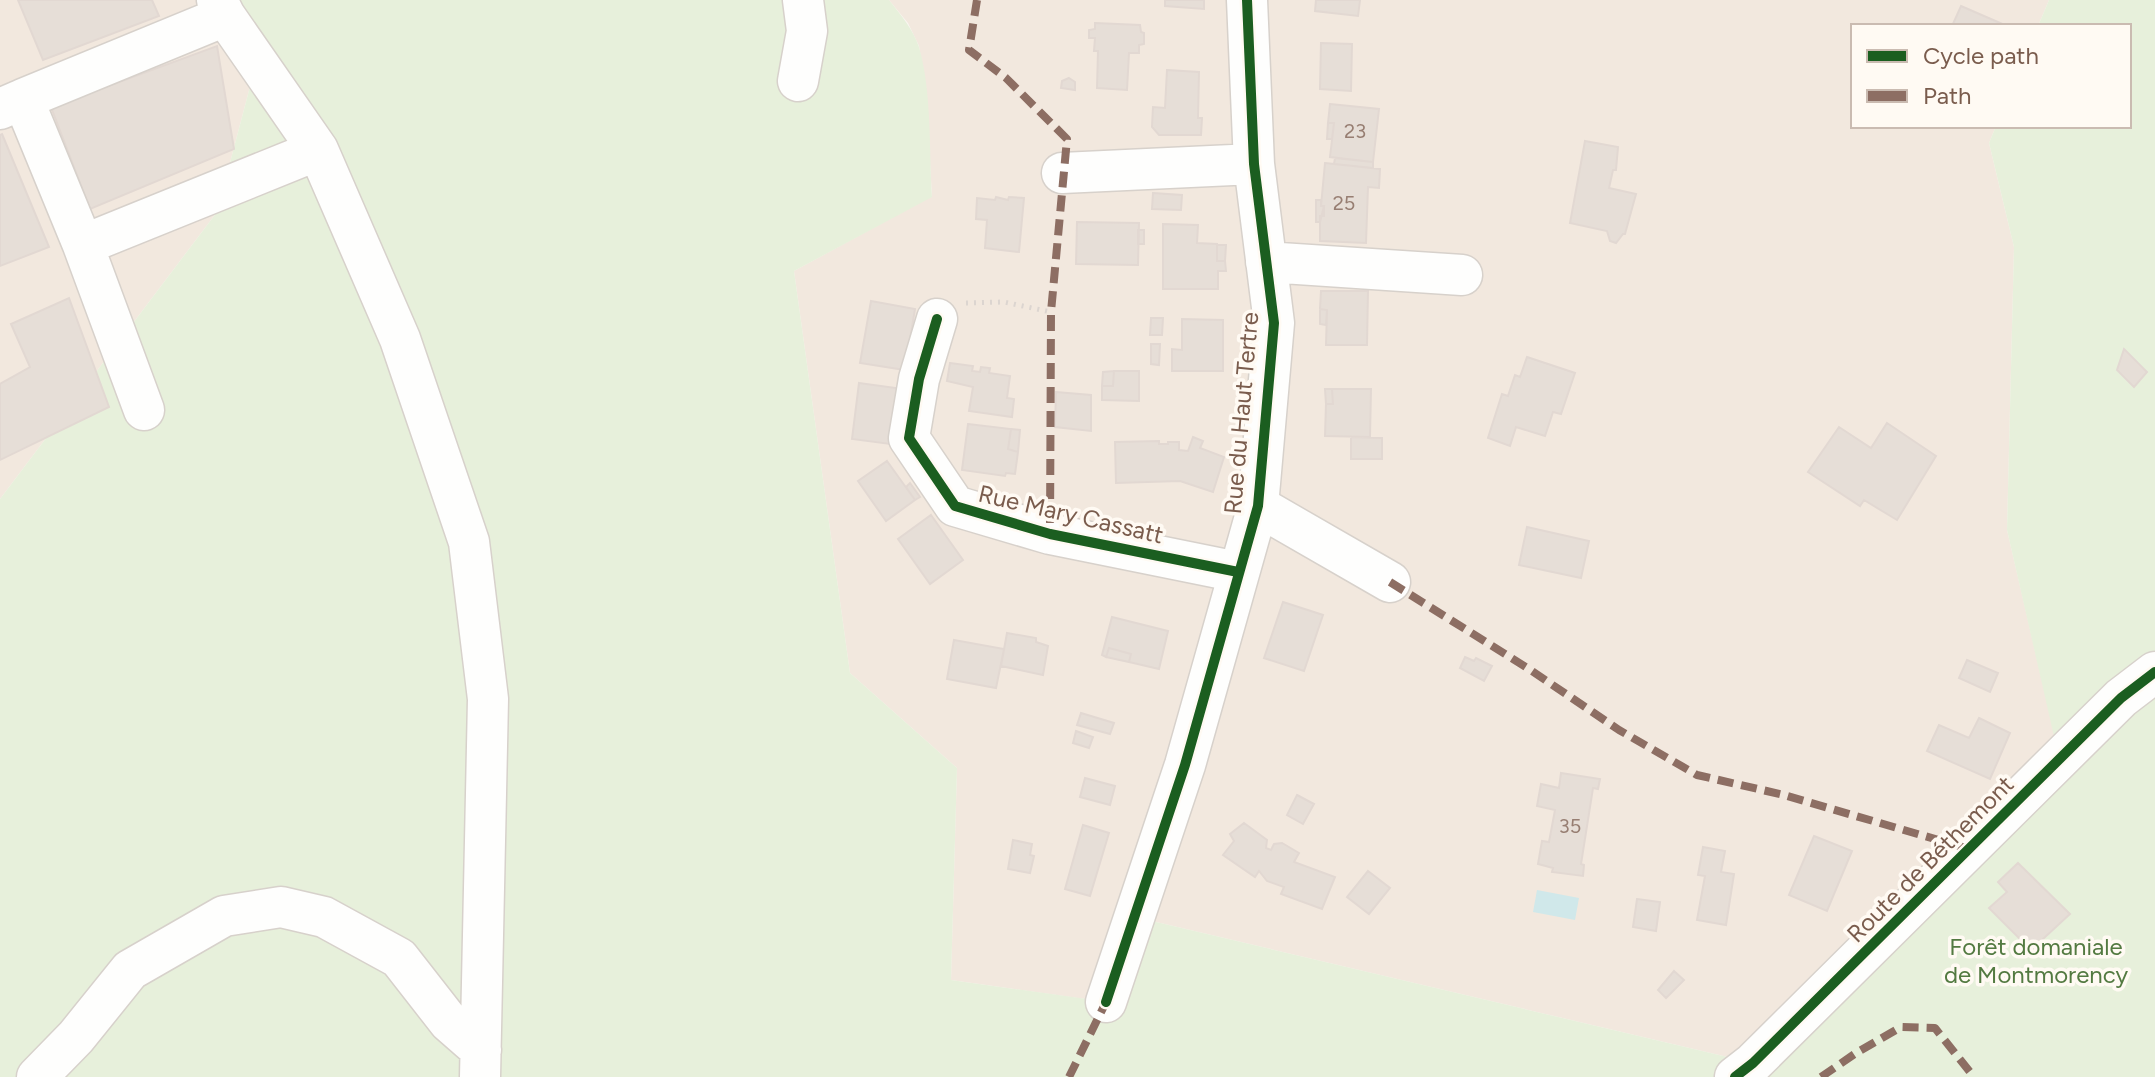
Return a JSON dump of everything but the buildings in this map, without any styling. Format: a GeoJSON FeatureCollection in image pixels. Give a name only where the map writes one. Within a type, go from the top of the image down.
{"type":"FeatureCollection","features":[{"type":"Feature","properties":{"kind":"street"},"geometry":{"type":"LineString","coordinates":[[798,81],[807,31],[803,0]]}},
{"type":"Feature","properties":{"kind":"street","name":"Rue du Haut Tertre"},"geometry":{"type":"LineString","coordinates":[[1106,1002],[1185,765],[1258,506],[1274,323],[1254,164],[1247,0]]}},
{"type":"Feature","properties":{"kind":"street"},"geometry":{"type":"LineString","coordinates":[[144,410],[83,245],[12,104],[221,8],[318,150],[400,339],[469,542],[488,699],[480,1063]]}},
{"type":"Feature","properties":{"kind":"street"},"geometry":{"type":"LineString","coordinates":[[83,245],[318,150]]}},
{"type":"Feature","properties":{"kind":"street"},"geometry":{"type":"LineString","coordinates":[[1062,173],[1254,164]]}},
{"type":"Feature","properties":{"kind":"street"},"geometry":{"type":"LineString","coordinates":[[1266,262],[1462,275]]}},
{"type":"Feature","properties":{"kind":"street","name":"Rue Mary Cassatt"},"geometry":{"type":"LineString","coordinates":[[937,319],[919,379],[909,438],[955,506],[1050,534],[1238,572]]}},
{"type":"Feature","properties":{"kind":"street"},"geometry":{"type":"LineString","coordinates":[[1258,506],[1390,582]]}},
{"type":"Feature","properties":{"kind":"street","name":"Route de Béthemont"},"geometry":{"type":"LineString","coordinates":[[1735,1077],[1753,1063],[2121,698],[2155,672]]}},
{"type":"Feature","properties":{"kind":"street"},"geometry":{"type":"LineString","coordinates":[[37,1077],[76,1037],[130,970],[224,916],[281,907],[324,917],[399,958],[480,1063]]}},
{"type":"Feature","properties":{"kind":"path"},"geometry":{"type":"LineString","coordinates":[[937,319],[969,301],[1004,302],[1051,312]]}},
{"type":"Feature","properties":{"kind":"shaded area"},"geometry":{"type":"Polygon","coordinates":[[[0,0],[241,0],[257,60],[217,212],[0,499],[0,0]]]}},
{"type":"Feature","properties":{"kind":"shaded area"},"geometry":{"type":"Polygon","coordinates":[[[889,0],[2049,0],[2039,24],[1851,24],[1851,128],[1995,128],[1989,143],[2014,247],[2007,530],[2059,754],[1753,1063],[1135,917],[1106,1002],[951,980],[957,768],[850,673],[794,271],[932,196],[925,83],[919,46],[908,23],[889,0]]]}},
{"type":"Feature","properties":{"kind":"green space","name":"Forêt domaniale de Montmorency"},"geometry":{"type":"Polygon","coordinates":[[[241,0],[889,0],[910,28],[923,64],[928,102],[932,197],[794,271],[850,673],[957,768],[951,980],[1101,1001],[1135,917],[1753,1063],[2058,754],[2007,530],[2014,247],[1989,143],[1995,128],[2131,128],[2131,24],[2039,24],[2049,0],[2155,0],[2155,1077],[0,1077],[0,499],[217,212],[257,60],[241,0]]]}},
{"type":"Feature","properties":{"kind":"water"},"geometry":{"type":"Polygon","coordinates":[[[1537,890],[1579,898],[1575,920],[1533,912],[1537,890]]]}},
{"type":"Feature","properties":{"kind":"marked path"},"geometry":{"type":"LineString","coordinates":[[977,0],[969,50],[1006,78],[1067,139],[1051,312],[1050,534]]}},
{"type":"Feature","properties":{"kind":"marked path"},"geometry":{"type":"LineString","coordinates":[[1390,582],[1619,730],[1697,775],[1784,795],[1969,849]]}},
{"type":"Feature","properties":{"kind":"marked path"},"geometry":{"type":"LineString","coordinates":[[1069,1077],[1106,1002]]}},
{"type":"Feature","properties":{"kind":"marked path"},"geometry":{"type":"LineString","coordinates":[[1821,1077],[1901,1027],[1935,1028],[1974,1077]]}},
{"type":"Feature","properties":{"kind":"cycle path"},"geometry":{"type":"LineString","coordinates":[[1106,1002],[1185,765],[1258,506],[1274,323],[1254,164],[1247,0]]}},
{"type":"Feature","properties":{"kind":"cycle path"},"geometry":{"type":"LineString","coordinates":[[937,319],[919,379],[909,438],[955,506],[1050,534],[1238,572]]}},
{"type":"Feature","properties":{"kind":"cycle path"},"geometry":{"type":"LineString","coordinates":[[1735,1077],[1753,1063],[2121,698],[2155,672]]}}]}
